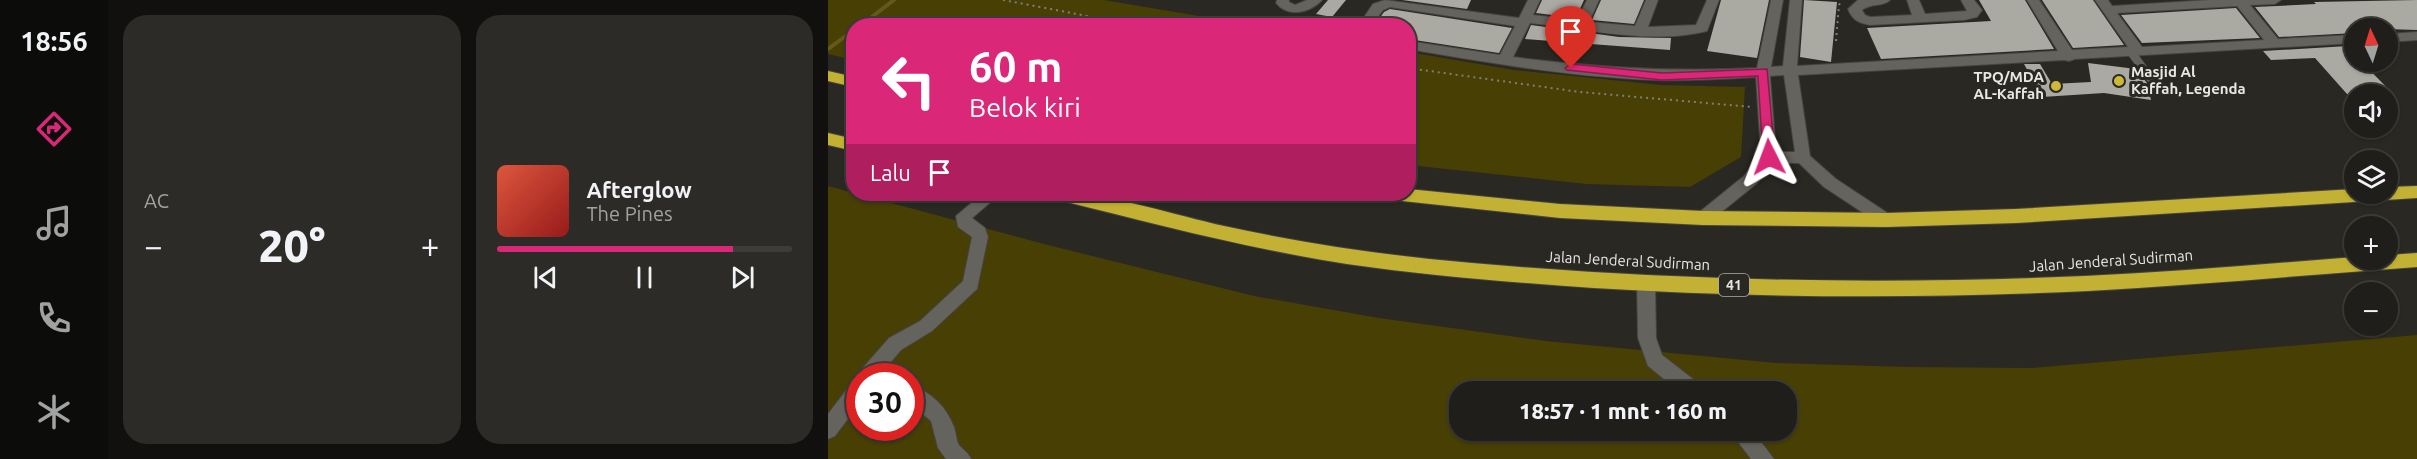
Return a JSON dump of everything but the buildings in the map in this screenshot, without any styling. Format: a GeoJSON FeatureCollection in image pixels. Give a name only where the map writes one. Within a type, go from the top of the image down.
{"type":"FeatureCollection","features":[{"type":"Feature","properties":{"kind":"highway"},"geometry":{"type":"LineString","coordinates":[[828,76],[846,80]]}},
{"type":"Feature","properties":{"kind":"highway"},"geometry":{"type":"LineString","coordinates":[[828,139],[846,143]]}},
{"type":"Feature","properties":{"kind":"highway"},"geometry":{"type":"LineString","coordinates":[[1416,196],[1560,211],[1703,218],[1886,220],[2028,216],[2417,192]]}},
{"type":"Feature","properties":{"kind":"highway","name":"Jalan Jenderal Sudirman"},"geometry":{"type":"LineString","coordinates":[[1089,201],[1264,242],[1385,262],[1509,274],[1646,282],[1906,288],[2043,285],[2417,260]]}},
{"type":"Feature","properties":{"kind":"street"},"geometry":{"type":"LineString","coordinates":[[1283,0],[1285,8],[1296,9],[1316,0]]}},
{"type":"Feature","properties":{"kind":"street"},"geometry":{"type":"LineString","coordinates":[[1470,15],[1479,0]]}},
{"type":"Feature","properties":{"kind":"street"},"geometry":{"type":"LineString","coordinates":[[1505,60],[1534,0]]}},
{"type":"Feature","properties":{"kind":"street"},"geometry":{"type":"LineString","coordinates":[[1582,23],[1593,0]]}},
{"type":"Feature","properties":{"kind":"street"},"geometry":{"type":"LineString","coordinates":[[1640,30],[1652,0]]}},
{"type":"Feature","properties":{"kind":"street"},"geometry":{"type":"LineString","coordinates":[[1370,18],[1378,7],[1383,5],[1415,3],[1470,15],[1582,23],[1640,30],[1696,31],[1702,28],[1713,0]]}},
{"type":"Feature","properties":{"kind":"street"},"geometry":{"type":"LineString","coordinates":[[1703,218],[1750,180],[1769,157],[1763,72],[1777,0]]}},
{"type":"Feature","properties":{"kind":"street"},"geometry":{"type":"LineString","coordinates":[[1796,0],[1790,71],[1803,158],[1830,183],[1886,220]]}},
{"type":"Feature","properties":{"kind":"street"},"geometry":{"type":"LineString","coordinates":[[1884,0],[1864,2],[1855,9],[1856,14],[1861,20],[1870,21],[1972,14],[1975,10],[1967,0]]}},
{"type":"Feature","properties":{"kind":"street"},"geometry":{"type":"LineString","coordinates":[[1912,0],[1920,18]]}},
{"type":"Feature","properties":{"kind":"street"},"geometry":{"type":"LineString","coordinates":[[2033,0],[2069,57]]}},
{"type":"Feature","properties":{"kind":"street"},"geometry":{"type":"LineString","coordinates":[[2105,5],[2275,0]]}},
{"type":"Feature","properties":{"kind":"street"},"geometry":{"type":"LineString","coordinates":[[2240,1],[2275,44]]}},
{"type":"Feature","properties":{"kind":"street"},"geometry":{"type":"LineString","coordinates":[[2105,5],[2135,51]]}},
{"type":"Feature","properties":{"kind":"street"},"geometry":{"type":"LineString","coordinates":[[2398,37],[2417,36]]}},
{"type":"Feature","properties":{"kind":"street"},"geometry":{"type":"LineString","coordinates":[[1416,46],[1505,60],[1662,76],[2069,57],[2135,51],[2344,40]]}},
{"type":"Feature","properties":{"kind":"street"},"geometry":{"type":"LineString","coordinates":[[1769,157],[1803,158]]}},
{"type":"Feature","properties":{"kind":"street"},"geometry":{"type":"LineString","coordinates":[[883,363],[895,344],[926,326],[971,284],[980,237],[979,232],[964,223],[964,216],[983,201]]}},
{"type":"Feature","properties":{"kind":"street"},"geometry":{"type":"LineString","coordinates":[[1646,282],[1647,338],[1655,360],[1681,381]]}},
{"type":"Feature","properties":{"kind":"street"},"geometry":{"type":"LineString","coordinates":[[924,404],[941,417],[947,430],[948,448],[961,459]]}},
{"type":"Feature","properties":{"kind":"street"},"geometry":{"type":"LineString","coordinates":[[828,430],[846,406]]}},
{"type":"Feature","properties":{"kind":"street"},"geometry":{"type":"LineString","coordinates":[[1748,441],[1764,459]]}},
{"type":"Feature","properties":{"kind":"lane"},"geometry":{"type":"LineString","coordinates":[[2135,51],[2151,79]]}},
{"type":"Feature","properties":{"kind":"path"},"geometry":{"type":"LineString","coordinates":[[1003,0],[1098,18]]}},
{"type":"Feature","properties":{"kind":"path"},"geometry":{"type":"LineString","coordinates":[[1836,41],[1839,5],[1842,0]]}},
{"type":"Feature","properties":{"kind":"path"},"geometry":{"type":"LineString","coordinates":[[1416,69],[1529,86],[1688,104],[1767,108]]}},
{"type":"Feature","properties":{"kind":"shaded area"},"geometry":{"type":"Polygon","coordinates":[[[828,0],[1104,0],[1211,18],[846,18],[846,58],[828,54],[828,0]]]}},
{"type":"Feature","properties":{"kind":"shaded area"},"geometry":{"type":"Polygon","coordinates":[[[1416,53],[1514,70],[1661,85],[1745,87],[1741,157],[1690,187],[1586,184],[1416,166],[1416,53]]]}},
{"type":"Feature","properties":{"kind":"shaded area"},"geometry":{"type":"Polygon","coordinates":[[[828,186],[846,191],[846,201],[884,201],[1048,245],[1254,296],[1379,318],[1546,341],[1776,363],[2032,368],[2417,335],[2417,459],[828,459],[828,186]]]}},
{"type":"Feature","properties":{"kind":"waterway"},"geometry":{"type":"LineString","coordinates":[[870,18],[894,0]]}},
{"type":"Feature","properties":{"kind":"waterway"},"geometry":{"type":"LineString","coordinates":[[828,49],[846,36]]}},
{"type":"Feature","properties":{"kind":"place","name":"Masjid Al Kaffah, Legenda"},"geometry":{"type":"Point","coordinates":[2119,81]}},
{"type":"Feature","properties":{"kind":"place","name":"TPQ/MDA AL-Kaffah"},"geometry":{"type":"Point","coordinates":[2056,86]}},
{"type":"Feature","properties":{"kind":"route"},"geometry":{"type":"LineString","coordinates":[[1571,68],[1662,76],[1763,72],[1769,157]]}}]}
